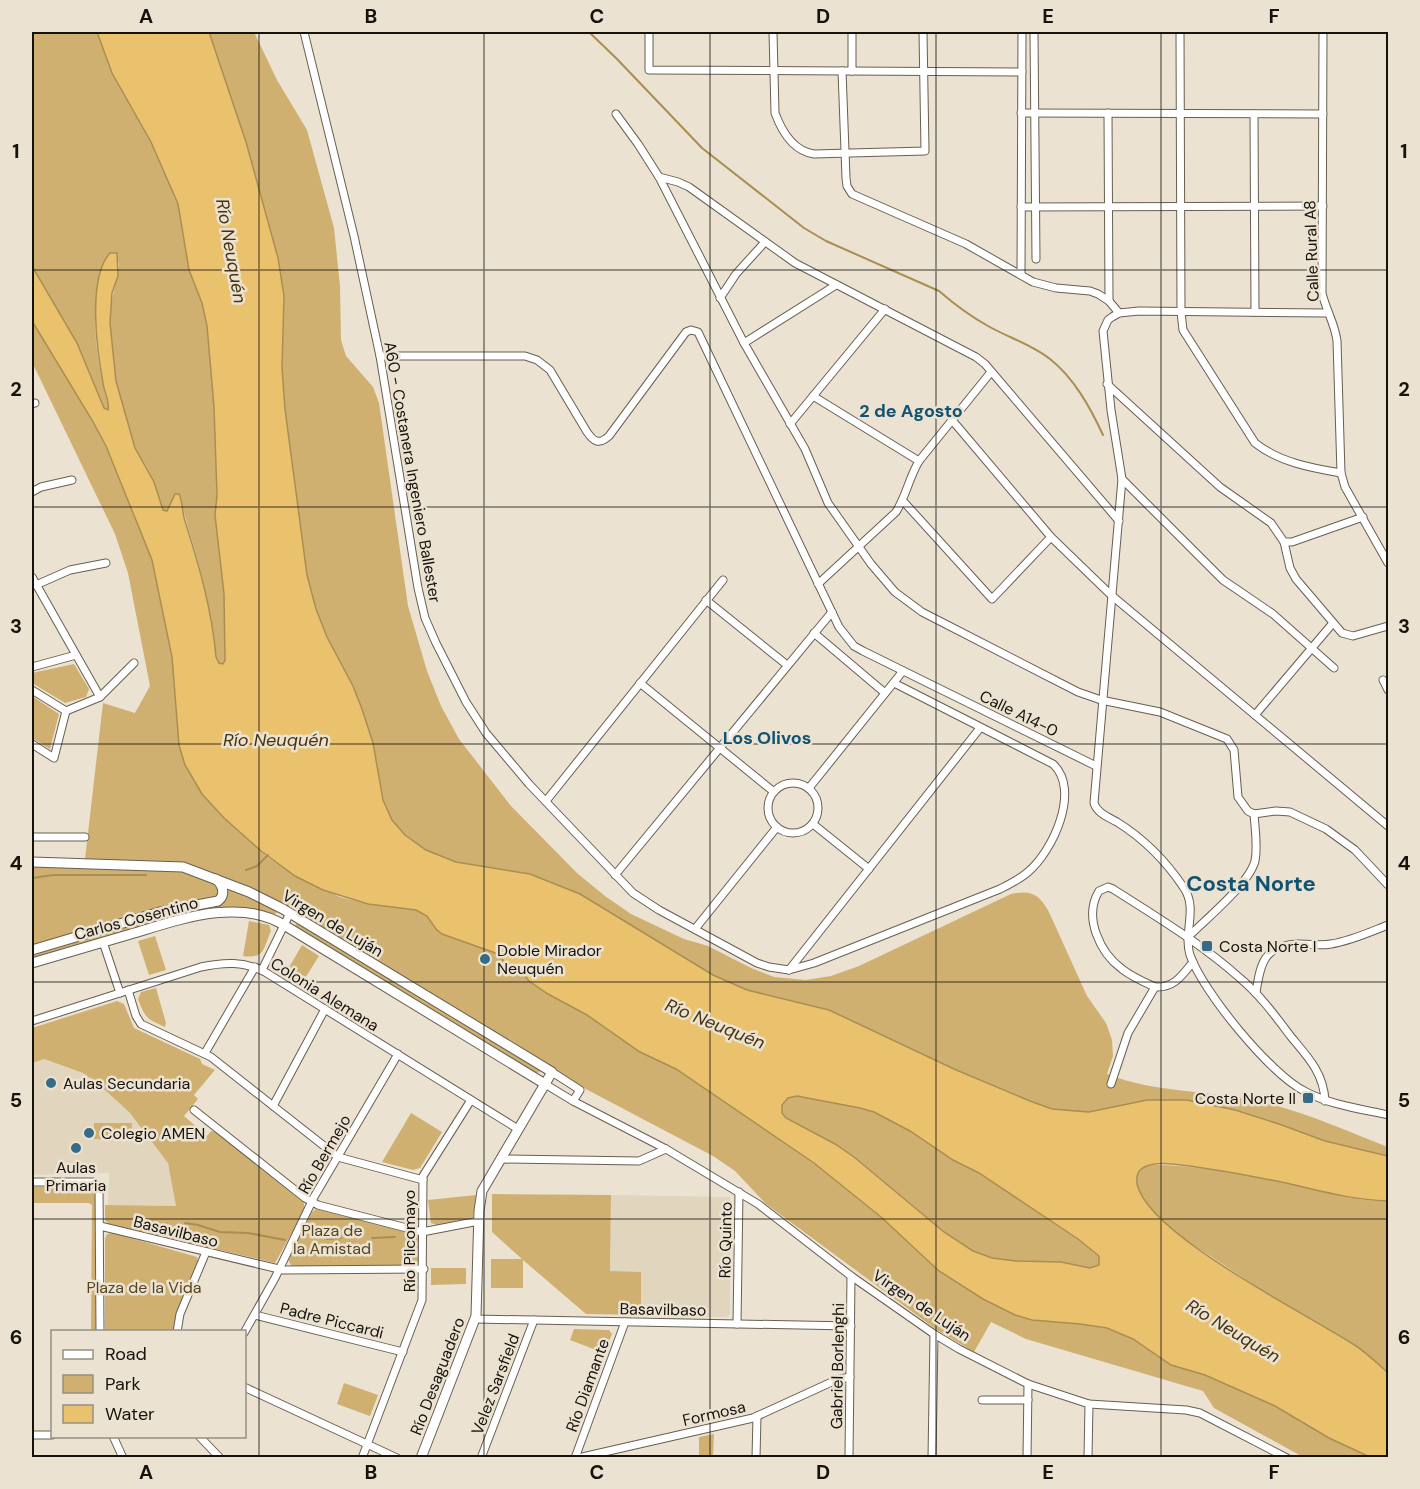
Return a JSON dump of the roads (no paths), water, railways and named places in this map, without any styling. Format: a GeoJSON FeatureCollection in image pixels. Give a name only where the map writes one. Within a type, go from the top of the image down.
{"type":"FeatureCollection","features":[{"type":"Feature","properties":{"kind":"street","name":"A60 - Costanera Ingeniero Ballester"},"geometry":{"type":"LineString","coordinates":[[304,32],[354,236],[380,356],[411,557],[425,618],[440,652],[476,717],[506,759],[615,875],[645,902],[758,963],[789,970]]}},
{"type":"Feature","properties":{"kind":"street"},"geometry":{"type":"LineString","coordinates":[[649,32],[649,70],[1022,72]]}},
{"type":"Feature","properties":{"kind":"street"},"geometry":{"type":"LineString","coordinates":[[773,32],[775,113],[792,143],[806,153],[925,151],[923,32]]}},
{"type":"Feature","properties":{"kind":"street"},"geometry":{"type":"LineString","coordinates":[[852,32],[852,71]]}},
{"type":"Feature","properties":{"kind":"street"},"geometry":{"type":"LineString","coordinates":[[1021,275],[1022,32]]}},
{"type":"Feature","properties":{"kind":"street"},"geometry":{"type":"LineString","coordinates":[[1034,32],[1036,259]]}},
{"type":"Feature","properties":{"kind":"street"},"geometry":{"type":"LineString","coordinates":[[1180,32],[1181,312],[1183,330],[1255,443],[1266,452],[1280,458],[1320,470],[1341,473]]}},
{"type":"Feature","properties":{"kind":"street","name":"Calle Rural A8"},"geometry":{"type":"LineString","coordinates":[[1323,32],[1322,293],[1337,341],[1341,473],[1346,487],[1389,563]]}},
{"type":"Feature","properties":{"kind":"street"},"geometry":{"type":"LineString","coordinates":[[842,71],[847,186],[852,194],[966,244],[1044,286],[1090,291],[1109,301],[1119,313]]}},
{"type":"Feature","properties":{"kind":"street"},"geometry":{"type":"LineString","coordinates":[[1022,113],[1323,114]]}},
{"type":"Feature","properties":{"kind":"street"},"geometry":{"type":"LineString","coordinates":[[1108,113],[1109,301]]}},
{"type":"Feature","properties":{"kind":"street"},"geometry":{"type":"LineString","coordinates":[[616,114],[659,177],[744,343],[805,449],[828,503],[859,549],[895,592],[922,612],[1065,685],[1101,700],[1160,712],[1227,739],[1234,750],[1238,797],[1243,807],[1254,814],[1283,810],[1326,829],[1355,850],[1389,885]]}},
{"type":"Feature","properties":{"kind":"street"},"geometry":{"type":"LineString","coordinates":[[1254,114],[1255,312]]}},
{"type":"Feature","properties":{"kind":"street"},"geometry":{"type":"LineString","coordinates":[[659,177],[689,187],[764,243],[795,263],[976,357],[1119,521]]}},
{"type":"Feature","properties":{"kind":"street"},"geometry":{"type":"LineString","coordinates":[[1021,207],[1323,206]]}},
{"type":"Feature","properties":{"kind":"street"},"geometry":{"type":"LineString","coordinates":[[720,298],[736,274],[764,243]]}},
{"type":"Feature","properties":{"kind":"street"},"geometry":{"type":"LineString","coordinates":[[744,343],[836,285]]}},
{"type":"Feature","properties":{"kind":"street"},"geometry":{"type":"LineString","coordinates":[[790,424],[885,309]]}},
{"type":"Feature","properties":{"kind":"street"},"geometry":{"type":"LineString","coordinates":[[1327,313],[1139,311],[1119,313],[1108,320],[1102,331],[1107,384],[1122,479],[1101,700],[1095,807],[1154,849],[1189,895],[1191,912],[1188,937],[1193,962],[1220,1005],[1270,1065],[1295,1086],[1325,1101],[1389,1115]]}},
{"type":"Feature","properties":{"kind":"street","name":"Calle A14-0"},"geometry":{"type":"LineString","coordinates":[[380,356],[525,356],[537,360],[550,370],[587,432],[598,443],[609,436],[686,333],[691,330],[698,332],[818,584],[843,632],[854,646],[1096,766]]}},
{"type":"Feature","properties":{"kind":"street"},"geometry":{"type":"LineString","coordinates":[[818,584],[859,549],[896,512],[903,501],[911,475],[919,461],[991,372]]}},
{"type":"Feature","properties":{"kind":"street"},"geometry":{"type":"LineString","coordinates":[[1107,384],[1220,487],[1271,523],[1284,542],[1290,568],[1296,579],[1342,633],[1353,636],[1389,626]]}},
{"type":"Feature","properties":{"kind":"street"},"geometry":{"type":"LineString","coordinates":[[813,396],[919,461]]}},
{"type":"Feature","properties":{"kind":"street"},"geometry":{"type":"LineString","coordinates":[[952,420],[1051,537],[1111,595],[1389,826]]}},
{"type":"Feature","properties":{"kind":"street"},"geometry":{"type":"LineString","coordinates":[[1122,479],[1223,580],[1273,615],[1334,668]]}},
{"type":"Feature","properties":{"kind":"street"},"geometry":{"type":"LineString","coordinates":[[32,492],[41,487],[72,480]]}},
{"type":"Feature","properties":{"kind":"street"},"geometry":{"type":"LineString","coordinates":[[903,501],[992,599],[1051,537]]}},
{"type":"Feature","properties":{"kind":"street"},"geometry":{"type":"LineString","coordinates":[[1284,542],[1292,542],[1363,517]]}},
{"type":"Feature","properties":{"kind":"street"},"geometry":{"type":"LineString","coordinates":[[36,585],[70,570],[106,563]]}},
{"type":"Feature","properties":{"kind":"street"},"geometry":{"type":"LineString","coordinates":[[32,577],[100,697]]}},
{"type":"Feature","properties":{"kind":"street"},"geometry":{"type":"LineString","coordinates":[[546,801],[723,580]]}},
{"type":"Feature","properties":{"kind":"street"},"geometry":{"type":"LineString","coordinates":[[706,600],[787,665]]}},
{"type":"Feature","properties":{"kind":"street"},"geometry":{"type":"LineString","coordinates":[[615,875],[832,612]]}},
{"type":"Feature","properties":{"kind":"street"},"geometry":{"type":"LineString","coordinates":[[1255,715],[1333,623]]}},
{"type":"Feature","properties":{"kind":"street"},"geometry":{"type":"LineString","coordinates":[[814,633],[885,693]]}},
{"type":"Feature","properties":{"kind":"street"},"geometry":{"type":"LineString","coordinates":[[32,667],[76,655]]}},
{"type":"Feature","properties":{"kind":"street"},"geometry":{"type":"LineString","coordinates":[[66,711],[100,697],[135,663]]}},
{"type":"Feature","properties":{"kind":"street"},"geometry":{"type":"LineString","coordinates":[[809,788],[903,671]]}},
{"type":"Feature","properties":{"kind":"street"},"geometry":{"type":"LineString","coordinates":[[1383,681],[1389,690]]}},
{"type":"Feature","properties":{"kind":"street"},"geometry":{"type":"LineString","coordinates":[[640,683],[774,792]]}},
{"type":"Feature","properties":{"kind":"street"},"geometry":{"type":"LineString","coordinates":[[789,970],[832,956],[1000,889],[1028,872],[1036,863],[1054,836],[1061,817],[1065,795],[1063,778],[1053,764],[894,683]]}},
{"type":"Feature","properties":{"kind":"street"},"geometry":{"type":"LineString","coordinates":[[32,690],[66,711]]}},
{"type":"Feature","properties":{"kind":"street"},"geometry":{"type":"LineString","coordinates":[[32,744],[54,758],[66,711]]}},
{"type":"Feature","properties":{"kind":"street"},"geometry":{"type":"LineString","coordinates":[[789,970],[980,728]]}},
{"type":"Feature","properties":{"kind":"street"},"geometry":{"type":"LineString","coordinates":[[792,783],[809,788],[818,801],[819,809],[813,824],[800,832],[784,831],[777,827],[768,813],[768,804],[774,792],[792,783]]}},
{"type":"Feature","properties":{"kind":"street"},"geometry":{"type":"LineString","coordinates":[[1188,937],[1249,874],[1255,853],[1254,814]]}},
{"type":"Feature","properties":{"kind":"street"},"geometry":{"type":"LineString","coordinates":[[813,824],[869,869]]}},
{"type":"Feature","properties":{"kind":"street"},"geometry":{"type":"LineString","coordinates":[[695,929],[777,827]]}},
{"type":"Feature","properties":{"kind":"street"},"geometry":{"type":"LineString","coordinates":[[32,837],[85,837]]}},
{"type":"Feature","properties":{"kind":"street","name":"Virgen de Luján"},"geometry":{"type":"LineString","coordinates":[[32,861],[180,866],[256,895],[290,913],[580,1090],[573,1101]]}},
{"type":"Feature","properties":{"kind":"street"},"geometry":{"type":"LineString","coordinates":[[32,950],[160,912],[216,902],[221,899],[223,893],[221,884],[214,878]]}},
{"type":"Feature","properties":{"kind":"street"},"geometry":{"type":"LineString","coordinates":[[1193,962],[1175,983],[1168,986],[1155,987],[1121,969],[1104,948],[1096,932],[1093,916],[1094,902],[1099,891],[1108,887],[1113,889],[1188,937],[1256,993],[1313,1064],[1323,1081],[1325,1101]]}},
{"type":"Feature","properties":{"kind":"street","name":"Carlos Cosentino"},"geometry":{"type":"LineString","coordinates":[[32,963],[177,921],[223,912],[255,914],[284,925]]}},
{"type":"Feature","properties":{"kind":"street"},"geometry":{"type":"LineString","coordinates":[[205,1053],[290,913]]}},
{"type":"Feature","properties":{"kind":"street","name":"Virgen de Luján"},"geometry":{"type":"LineString","coordinates":[[284,925],[573,1101],[666,1149],[739,1192],[767,1210],[851,1276],[934,1334],[1028,1384],[1089,1404],[1186,1410],[1200,1413],[1287,1458]]}},
{"type":"Feature","properties":{"kind":"street"},"geometry":{"type":"LineString","coordinates":[[1256,993],[1263,961],[1277,948],[1287,945],[1340,943],[1389,925]]}},
{"type":"Feature","properties":{"kind":"street"},"geometry":{"type":"LineString","coordinates":[[103,942],[120,993]]}},
{"type":"Feature","properties":{"kind":"street","name":"Colonia Alemana"},"geometry":{"type":"LineString","coordinates":[[32,1022],[212,964],[233,963],[258,969],[518,1129]]}},
{"type":"Feature","properties":{"kind":"street"},"geometry":{"type":"LineString","coordinates":[[1111,1084],[1128,1033],[1155,987]]}},
{"type":"Feature","properties":{"kind":"street"},"geometry":{"type":"LineString","coordinates":[[128,990],[137,1019],[143,1026],[205,1053],[338,1157],[423,1180]]}},
{"type":"Feature","properties":{"kind":"street"},"geometry":{"type":"LineString","coordinates":[[273,1106],[325,1009]]}},
{"type":"Feature","properties":{"kind":"street","name":"Río Bermejo"},"geometry":{"type":"LineString","coordinates":[[246,1330],[279,1270],[312,1202],[398,1054]]}},
{"type":"Feature","properties":{"kind":"street","name":"Río Desaguadero"},"geometry":{"type":"LineString","coordinates":[[421,1458],[476,1319],[482,1191],[552,1072]]}},
{"type":"Feature","properties":{"kind":"street","name":"Río Pilcomayo"},"geometry":{"type":"LineString","coordinates":[[362,1458],[422,1304],[423,1180],[426,1170],[471,1100]]}},
{"type":"Feature","properties":{"kind":"street"},"geometry":{"type":"LineString","coordinates":[[194,1110],[312,1202],[424,1232],[479,1221]]}},
{"type":"Feature","properties":{"kind":"street"},"geometry":{"type":"LineString","coordinates":[[500,1159],[639,1161],[666,1149]]}},
{"type":"Feature","properties":{"kind":"street"},"geometry":{"type":"LineString","coordinates":[[32,1182],[93,1182],[98,1184],[100,1190],[100,1330]]}},
{"type":"Feature","properties":{"kind":"street","name":"Río Quinto"},"geometry":{"type":"LineString","coordinates":[[738,1324],[739,1192]]}},
{"type":"Feature","properties":{"kind":"street","name":"Basavilbaso"},"geometry":{"type":"LineString","coordinates":[[100,1226],[279,1270],[424,1269]]}},
{"type":"Feature","properties":{"kind":"street"},"geometry":{"type":"LineString","coordinates":[[177,1330],[180,1314],[206,1252]]}},
{"type":"Feature","properties":{"kind":"street","name":"Gabriel Borlenghi"},"geometry":{"type":"LineString","coordinates":[[849,1458],[851,1276]]}},
{"type":"Feature","properties":{"kind":"street","name":"Padre Piccardi"},"geometry":{"type":"LineString","coordinates":[[255,1315],[404,1352]]}},
{"type":"Feature","properties":{"kind":"street","name":"Basavilbaso"},"geometry":{"type":"LineString","coordinates":[[476,1319],[851,1326]]}},
{"type":"Feature","properties":{"kind":"street","name":"Velez Sarsfield"},"geometry":{"type":"LineString","coordinates":[[481,1458],[534,1320]]}},
{"type":"Feature","properties":{"kind":"street","name":"Río Diamante"},"geometry":{"type":"LineString","coordinates":[[577,1458],[625,1322]]}},
{"type":"Feature","properties":{"kind":"street"},"geometry":{"type":"LineString","coordinates":[[932,1458],[934,1334]]}},
{"type":"Feature","properties":{"kind":"street","name":"Formosa"},"geometry":{"type":"LineString","coordinates":[[577,1458],[757,1416],[836,1380],[850,1377]]}},
{"type":"Feature","properties":{"kind":"street"},"geometry":{"type":"LineString","coordinates":[[1027,1458],[1028,1384]]}},
{"type":"Feature","properties":{"kind":"street"},"geometry":{"type":"LineString","coordinates":[[246,1389],[397,1458]]}},
{"type":"Feature","properties":{"kind":"street"},"geometry":{"type":"LineString","coordinates":[[982,1400],[1028,1400]]}},
{"type":"Feature","properties":{"kind":"street"},"geometry":{"type":"LineString","coordinates":[[1088,1458],[1089,1404]]}},
{"type":"Feature","properties":{"kind":"street"},"geometry":{"type":"LineString","coordinates":[[756,1458],[757,1416]]}},
{"type":"Feature","properties":{"kind":"street"},"geometry":{"type":"LineString","coordinates":[[32,1435],[51,1435]]}},
{"type":"Feature","properties":{"kind":"street"},"geometry":{"type":"LineString","coordinates":[[113,1438],[123,1458]]}},
{"type":"Feature","properties":{"kind":"street"},"geometry":{"type":"LineString","coordinates":[[200,1438],[220,1458]]}},
{"type":"Feature","properties":{"kind":"water","name":"Río Neuquén"},"geometry":{"type":"Polygon","coordinates":[[[97,32],[209,32],[246,142],[278,258],[284,296],[282,368],[285,409],[307,575],[316,609],[327,637],[353,686],[362,709],[373,743],[383,800],[392,820],[405,835],[426,850],[456,862],[530,874],[580,894],[713,975],[747,990],[829,1010],[954,1069],[1052,1109],[1089,1112],[1147,1100],[1187,1100],[1235,1110],[1325,1141],[1388,1156],[1388,1201],[1349,1197],[1241,1174],[1171,1164],[1144,1167],[1137,1175],[1137,1184],[1148,1204],[1169,1226],[1198,1249],[1267,1294],[1353,1344],[1388,1373],[1388,1457],[1370,1457],[1329,1438],[1275,1406],[1205,1375],[1171,1365],[1133,1339],[1107,1328],[1032,1320],[1015,1315],[983,1299],[939,1271],[881,1217],[814,1163],[676,1069],[640,1052],[587,1015],[548,994],[529,981],[522,972],[507,965],[498,954],[442,934],[427,916],[416,910],[368,904],[323,890],[295,876],[261,851],[224,818],[202,794],[185,765],[179,745],[172,657],[152,560],[106,446],[32,321],[32,266],[77,343],[104,408],[108,410],[98,353],[96,297],[103,264],[110,253],[117,253],[118,276],[112,293],[110,323],[116,381],[135,448],[154,482],[163,510],[167,511],[175,494],[179,494],[208,605],[216,657],[219,663],[223,664],[225,660],[224,594],[215,515],[217,495],[214,407],[207,326],[202,303],[189,270],[178,204],[151,142],[112,73],[97,32]],[[797,1096],[788,1098],[782,1105],[782,1113],[786,1118],[835,1144],[854,1157],[944,1232],[973,1251],[992,1258],[1016,1261],[1061,1262],[1090,1268],[1099,1265],[1099,1256],[1078,1239],[979,1173],[953,1160],[910,1131],[874,1112],[797,1096]]]}},
{"type":"Feature","properties":{"kind":"waterway"},"geometry":{"type":"LineString","coordinates":[[589,32],[702,148],[804,228],[826,241],[939,291],[981,322],[1050,359],[1067,375],[1081,394],[1103,435]]}},
{"type":"Feature","properties":{"kind":"waterway"},"geometry":{"type":"LineString","coordinates":[[246,870],[257,866],[268,855]]}},
{"type":"Feature","properties":{"kind":"waterway"},"geometry":{"type":"LineString","coordinates":[[32,878],[53,875],[146,875]]}},
{"type":"Feature","properties":{"kind":"waterway"},"geometry":{"type":"LineString","coordinates":[[185,1223],[220,1232],[248,1233],[285,1240]]}},
{"type":"Feature","properties":{"kind":"waterway"},"geometry":{"type":"LineString","coordinates":[[372,1238],[395,1237]]}},
{"type":"Feature","properties":{"kind":"waterway"},"geometry":{"type":"LineString","coordinates":[[327,1239],[341,1238]]}},
{"type":"Feature","properties":{"kind":"place","name":"Costa Norte I"},"geometry":{"type":"Point","coordinates":[1207,946]}},
{"type":"Feature","properties":{"kind":"place","name":"Doble Mirador Neuquén"},"geometry":{"type":"Point","coordinates":[485,959]}},
{"type":"Feature","properties":{"kind":"place","name":"Aulas Secundaria"},"geometry":{"type":"Point","coordinates":[51,1083]}},
{"type":"Feature","properties":{"kind":"place","name":"Costa Norte II"},"geometry":{"type":"Point","coordinates":[1308,1098]}},
{"type":"Feature","properties":{"kind":"place","name":"Colegio AMEN"},"geometry":{"type":"Point","coordinates":[89,1133]}},
{"type":"Feature","properties":{"kind":"place","name":"Aulas Primaria"},"geometry":{"type":"Point","coordinates":[76,1148]}},
{"type":"Feature","properties":{"kind":"district","name":"2 de Agosto"},"geometry":{"type":"Point","coordinates":[911,411]}},
{"type":"Feature","properties":{"kind":"district","name":"Los Olivos"},"geometry":{"type":"Point","coordinates":[767,738]}},
{"type":"Feature","properties":{"kind":"district","name":"Costa Norte"},"geometry":{"type":"Point","coordinates":[1251,883]}},
{"type":"Feature","properties":{"kind":"park label","name":"Plaza de la Amistad"},"geometry":{"type":"Point","coordinates":[332,1239]}},
{"type":"Feature","properties":{"kind":"park label","name":"Plaza de la Vida"},"geometry":{"type":"Point","coordinates":[144,1287]}}]}
